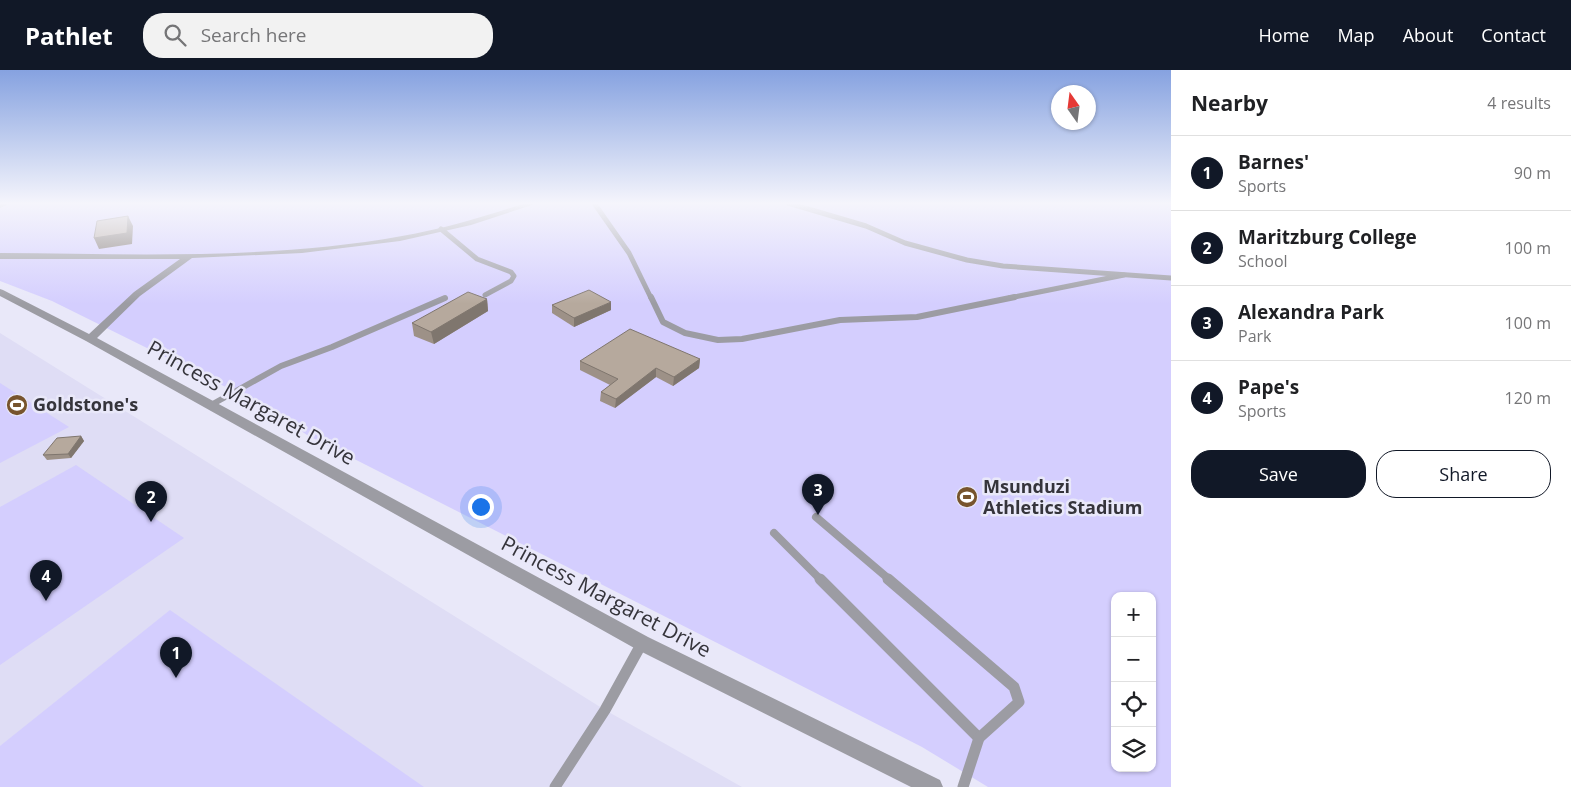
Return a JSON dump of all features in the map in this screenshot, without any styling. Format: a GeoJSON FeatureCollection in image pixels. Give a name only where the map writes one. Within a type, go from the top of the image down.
{"type":"FeatureCollection","features":[{"type":"Feature","properties":{"kind":"street"},"geometry":{"type":"LineString","coordinates":[[0,256],[191,255],[332,248],[412,236]]}},
{"type":"Feature","properties":{"kind":"street"},"geometry":{"type":"LineString","coordinates":[[90,339],[137,294],[191,255]]}},
{"type":"Feature","properties":{"kind":"street","name":"Princess Margaret Drive"},"geometry":{"type":"LineString","coordinates":[[0,292],[211,405],[642,643],[932,787]]}},
{"type":"Feature","properties":{"kind":"lane"},"geometry":{"type":"LineString","coordinates":[[451,236],[477,259],[511,272],[514,276],[511,281],[485,295]]}},
{"type":"Feature","properties":{"kind":"lane"},"geometry":{"type":"LineString","coordinates":[[617,236],[629,253],[663,322],[685,333],[709,338],[742,339],[860,317],[917,317],[1124,275]]}},
{"type":"Feature","properties":{"kind":"lane"},"geometry":{"type":"LineString","coordinates":[[890,236],[905,243],[967,260],[1003,266],[1171,278]]}},
{"type":"Feature","properties":{"kind":"lane"},"geometry":{"type":"LineString","coordinates":[[211,405],[281,366],[332,347],[445,298]]}},
{"type":"Feature","properties":{"kind":"lane"},"geometry":{"type":"LineString","coordinates":[[816,518],[1014,687],[1019,702],[979,738],[963,787]]}},
{"type":"Feature","properties":{"kind":"lane"},"geometry":{"type":"LineString","coordinates":[[774,533],[979,738]]}},
{"type":"Feature","properties":{"kind":"lane"},"geometry":{"type":"LineString","coordinates":[[555,787],[605,710],[642,643]]}},
{"type":"Feature","properties":{"kind":"shaded area"},"geometry":{"type":"Polygon","coordinates":[[[0,236],[1171,236],[1171,787],[988,787],[922,747],[307,435],[264,406],[52,301],[0,281],[0,236]]]}},
{"type":"Feature","properties":{"kind":"shaded area"},"geometry":{"type":"Polygon","coordinates":[[[0,333],[605,710],[742,787],[0,787],[0,333]]]}},
{"type":"Feature","properties":{"kind":"shaded area","name":"Goldstone's"},"geometry":{"type":"Polygon","coordinates":[[[0,383],[69,427],[0,463],[0,383]]]}},
{"type":"Feature","properties":{"kind":"shaded area"},"geometry":{"type":"Polygon","coordinates":[[[76,465],[184,538],[0,665],[0,507],[76,465]]]}},
{"type":"Feature","properties":{"kind":"shaded area"},"geometry":{"type":"Polygon","coordinates":[[[170,610],[424,787],[0,787],[0,746],[170,610]]]}},
{"type":"Feature","properties":{"kind":"building"},"geometry":{"type":"Polygon","coordinates":[[[589,290],[611,302],[574,318],[552,305],[589,290]]]}},
{"type":"Feature","properties":{"kind":"building"},"geometry":{"type":"Polygon","coordinates":[[[468,292],[487,299],[431,332],[412,323],[468,292]]]}},
{"type":"Feature","properties":{"kind":"building"},"geometry":{"type":"Polygon","coordinates":[[[630,329],[700,359],[674,377],[656,368],[616,399],[601,392],[618,379],[580,361],[630,329]]]}},
{"type":"Feature","properties":{"kind":"building"},"geometry":{"type":"Polygon","coordinates":[[[81,436],[68,454],[43,455],[57,438],[81,436]]]}},
{"type":"Feature","properties":{"kind":"place","name":"Goldstone's"},"geometry":{"type":"Point","coordinates":[17,405]}},
{"type":"Feature","properties":{"kind":"place","name":"Msunduzi Athletics Stadium"},"geometry":{"type":"Point","coordinates":[967,497]}},
{"type":"Feature","properties":{"kind":"place","name":"Alexandra Park"},"geometry":{"type":"Point","coordinates":[818,515]}},
{"type":"Feature","properties":{"kind":"place","name":"Maritzburg College"},"geometry":{"type":"Point","coordinates":[151,522]}},
{"type":"Feature","properties":{"kind":"place","name":"Pape's"},"geometry":{"type":"Point","coordinates":[46,601]}},
{"type":"Feature","properties":{"kind":"place","name":"Barnes'"},"geometry":{"type":"Point","coordinates":[176,678]}}]}
